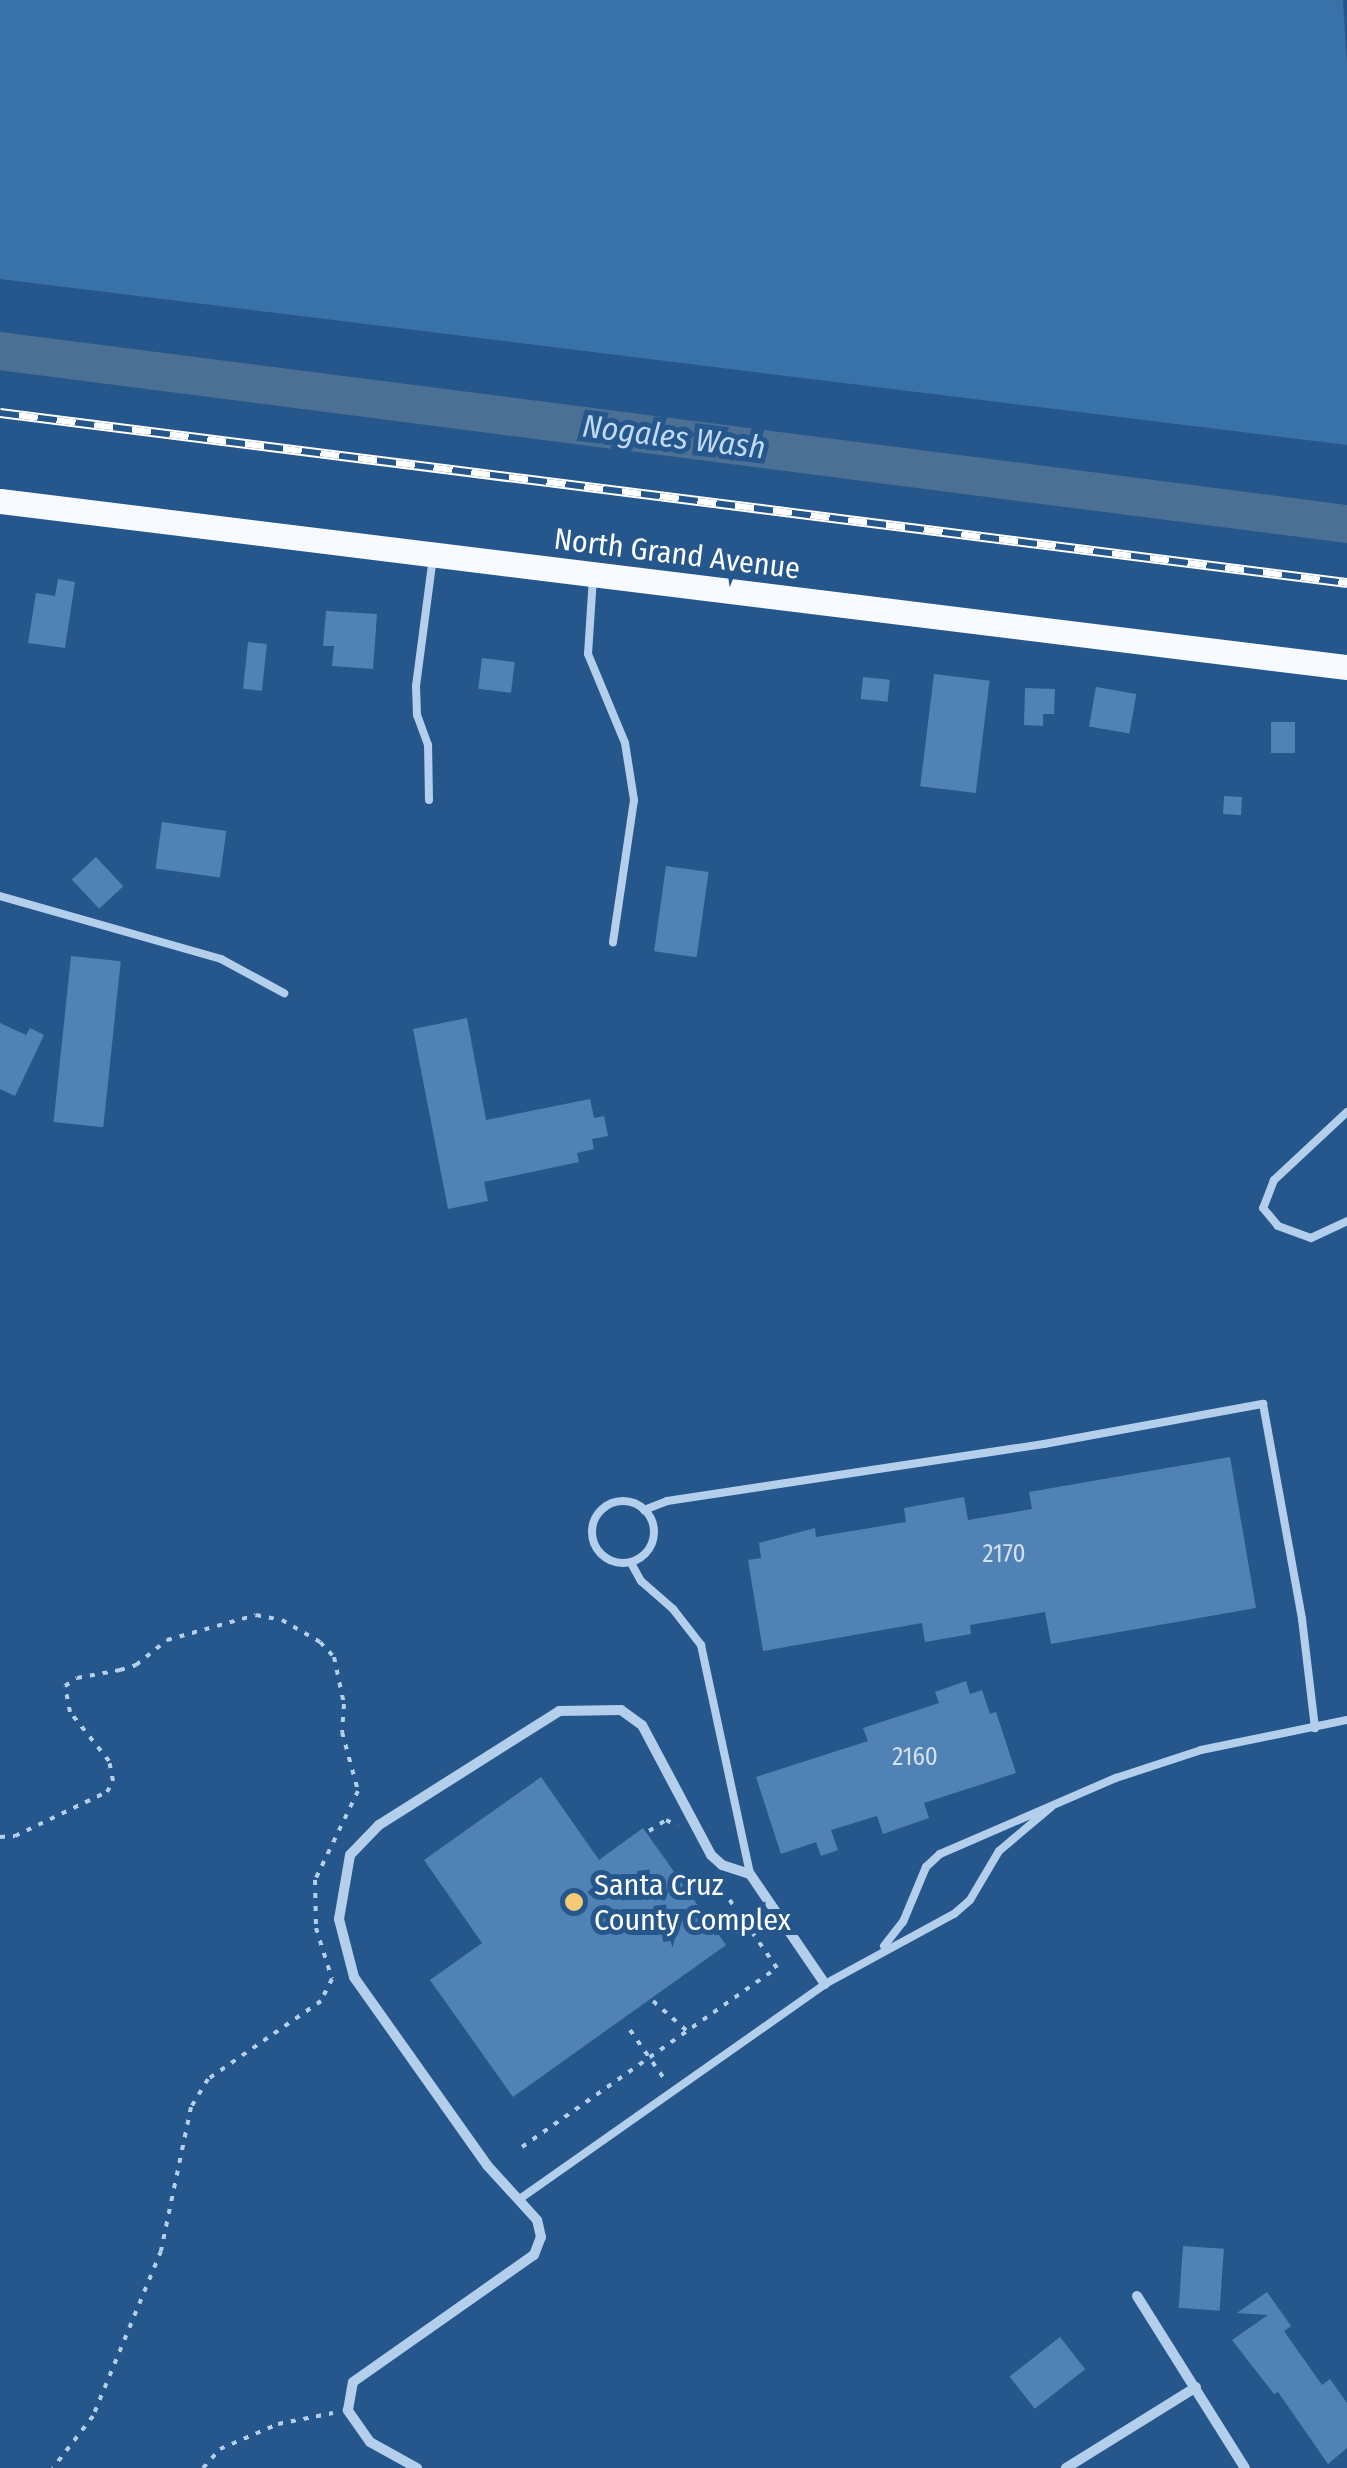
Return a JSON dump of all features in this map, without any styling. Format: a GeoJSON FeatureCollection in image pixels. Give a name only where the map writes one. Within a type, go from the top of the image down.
{"type":"FeatureCollection","features":[{"type":"Feature","properties":{"kind":"main road","name":"North Grand Avenue"},"geometry":{"type":"LineString","coordinates":[[0,501],[1347,667]]}},
{"type":"Feature","properties":{"kind":"street"},"geometry":{"type":"LineString","coordinates":[[417,2468],[370,2442],[348,2410],[354,2382],[534,2255],[541,2237],[537,2220],[487,2164],[354,1976],[339,1919],[350,1856],[379,1826],[559,1711],[622,1710],[642,1725],[711,1855],[722,1865],[750,1874],[825,1984]]}},
{"type":"Feature","properties":{"kind":"street"},"geometry":{"type":"LineString","coordinates":[[1137,2296],[1245,2468]]}},
{"type":"Feature","properties":{"kind":"street"},"geometry":{"type":"LineString","coordinates":[[1066,2468],[1196,2387]]}},
{"type":"Feature","properties":{"kind":"lane"},"geometry":{"type":"LineString","coordinates":[[429,800],[428,745],[416,716],[416,686],[433,557]]}},
{"type":"Feature","properties":{"kind":"lane"},"geometry":{"type":"LineString","coordinates":[[593,576],[588,654],[625,742],[634,800],[613,942]]}},
{"type":"Feature","properties":{"kind":"lane"},"geometry":{"type":"LineString","coordinates":[[0,896],[221,960],[284,994]]}},
{"type":"Feature","properties":{"kind":"lane"},"geometry":{"type":"LineString","coordinates":[[1347,1112],[1274,1180],[1264,1208],[1278,1226],[1311,1238],[1347,1221]]}},
{"type":"Feature","properties":{"kind":"lane"},"geometry":{"type":"LineString","coordinates":[[750,1874],[722,1757],[720,1716],[701,1645],[672,1609],[641,1581],[631,1563],[602,1556],[592,1528],[600,1511],[617,1502],[644,1510],[667,1500],[1044,1444],[1263,1404],[1302,1619],[1314,1728]]}},
{"type":"Feature","properties":{"kind":"lane"},"geometry":{"type":"LineString","coordinates":[[631,1563],[652,1544],[654,1526],[644,1510]]}},
{"type":"Feature","properties":{"kind":"lane"},"geometry":{"type":"LineString","coordinates":[[882,1950],[903,1922],[926,1866],[940,1854],[1116,1778],[1200,1750],[1347,1720]]}},
{"type":"Feature","properties":{"kind":"lane"},"geometry":{"type":"LineString","coordinates":[[521,2198],[825,1984],[954,1914],[970,1900],[999,1852],[1051,1807]]}},
{"type":"Feature","properties":{"kind":"path"},"geometry":{"type":"LineString","coordinates":[[0,1837],[15,1836],[106,1792],[114,1782],[109,1761],[70,1712],[64,1686],[76,1678],[136,1665],[167,1640],[256,1615],[282,1620],[320,1642],[334,1657],[344,1704],[346,1750],[358,1791],[316,1880],[316,1928],[332,1979],[321,2000],[208,2079],[190,2107],[162,2251],[92,2416],[53,2468]]}},
{"type":"Feature","properties":{"kind":"path"},"geometry":{"type":"LineString","coordinates":[[648,1831],[666,1820],[676,1824],[688,1840]]}},
{"type":"Feature","properties":{"kind":"path"},"geometry":{"type":"LineString","coordinates":[[522,2147],[777,1968],[710,1872]]}},
{"type":"Feature","properties":{"kind":"path"},"geometry":{"type":"LineString","coordinates":[[653,2000],[687,2031]]}},
{"type":"Feature","properties":{"kind":"path"},"geometry":{"type":"LineString","coordinates":[[630,2030],[673,2091]]}},
{"type":"Feature","properties":{"kind":"path"},"geometry":{"type":"LineString","coordinates":[[203,2468],[220,2449],[278,2424],[348,2410]]}},
{"type":"Feature","properties":{"kind":"shaded area"},"geometry":{"type":"Polygon","coordinates":[[[0,0],[1343,0],[1347,64],[1347,445],[0,279],[0,0]]]}},
{"type":"Feature","properties":{"kind":"building"},"geometry":{"type":"Polygon","coordinates":[[[58,579],[75,582],[65,648],[28,643],[36,593],[55,596],[58,579]]]}},
{"type":"Feature","properties":{"kind":"building"},"geometry":{"type":"Polygon","coordinates":[[[326,611],[377,614],[373,669],[332,666],[334,646],[323,646],[326,611]]]}},
{"type":"Feature","properties":{"kind":"building"},"geometry":{"type":"Polygon","coordinates":[[[248,642],[267,644],[262,691],[243,689],[248,642]]]}},
{"type":"Feature","properties":{"kind":"building"},"geometry":{"type":"Polygon","coordinates":[[[482,658],[515,662],[511,693],[478,689],[482,658]]]}},
{"type":"Feature","properties":{"kind":"building"},"geometry":{"type":"Polygon","coordinates":[[[934,674],[990,681],[976,793],[920,786],[934,674]]]}},
{"type":"Feature","properties":{"kind":"building"},"geometry":{"type":"Polygon","coordinates":[[[863,677],[890,680],[888,702],[861,699],[863,677]]]}},
{"type":"Feature","properties":{"kind":"building"},"geometry":{"type":"Polygon","coordinates":[[[1096,687],[1136,694],[1129,734],[1089,726],[1096,687]]]}},
{"type":"Feature","properties":{"kind":"building"},"geometry":{"type":"Polygon","coordinates":[[[1025,688],[1055,689],[1054,714],[1043,714],[1043,726],[1024,725],[1025,688]]]}},
{"type":"Feature","properties":{"kind":"building"},"geometry":{"type":"Polygon","coordinates":[[[1271,722],[1295,722],[1295,753],[1271,753],[1271,722]]]}},
{"type":"Feature","properties":{"kind":"building"},"geometry":{"type":"Polygon","coordinates":[[[1224,796],[1242,797],[1241,815],[1223,814],[1224,796]]]}},
{"type":"Feature","properties":{"kind":"building"},"geometry":{"type":"Polygon","coordinates":[[[162,822],[226,831],[220,878],[155,869],[162,822]]]}},
{"type":"Feature","properties":{"kind":"building"},"geometry":{"type":"Polygon","coordinates":[[[96,857],[123,886],[99,909],[72,880],[96,857]]]}},
{"type":"Feature","properties":{"kind":"building"},"geometry":{"type":"Polygon","coordinates":[[[666,866],[709,872],[697,957],[654,951],[666,866]]]}},
{"type":"Feature","properties":{"kind":"building"},"geometry":{"type":"Polygon","coordinates":[[[71,956],[121,961],[103,1127],[54,1122],[71,956]]]}},
{"type":"Feature","properties":{"kind":"building"},"geometry":{"type":"Polygon","coordinates":[[[467,1018],[486,1120],[590,1099],[594,1118],[604,1116],[608,1136],[592,1139],[594,1149],[577,1153],[579,1162],[484,1182],[488,1201],[448,1209],[413,1029],[467,1018]]]}},
{"type":"Feature","properties":{"kind":"building"},"geometry":{"type":"Polygon","coordinates":[[[0,1023],[26,1035],[30,1028],[44,1035],[15,1096],[0,1089],[0,1023]]]}},
{"type":"Feature","properties":{"kind":"building"},"geometry":{"type":"Polygon","coordinates":[[[1230,1457],[1256,1608],[1051,1644],[1045,1612],[970,1625],[971,1634],[925,1642],[922,1623],[763,1651],[748,1560],[761,1558],[759,1543],[815,1528],[816,1537],[906,1522],[904,1508],[964,1497],[968,1520],[1032,1509],[1029,1492],[1230,1457]]]}},
{"type":"Feature","properties":{"kind":"building"},"geometry":{"type":"Polygon","coordinates":[[[966,1681],[970,1694],[982,1690],[990,1714],[996,1712],[1016,1773],[924,1803],[929,1818],[883,1834],[877,1816],[831,1830],[838,1850],[821,1856],[816,1842],[781,1854],[756,1777],[868,1741],[863,1728],[939,1703],[935,1692],[966,1681]]]}},
{"type":"Feature","properties":{"kind":"building","name":"Santa Cruz County Complex"},"geometry":{"type":"Polygon","coordinates":[[[541,1777],[599,1860],[643,1828],[726,1945],[513,2097],[430,1980],[482,1943],[424,1860],[541,1777]]]}},
{"type":"Feature","properties":{"kind":"building"},"geometry":{"type":"Polygon","coordinates":[[[1183,2246],[1224,2249],[1220,2311],[1179,2308],[1183,2246]]]}},
{"type":"Feature","properties":{"kind":"building"},"geometry":{"type":"Polygon","coordinates":[[[1267,2292],[1291,2326],[1284,2331],[1322,2385],[1330,2379],[1347,2403],[1347,2448],[1328,2464],[1278,2392],[1274,2394],[1232,2340],[1268,2315],[1237,2313],[1267,2292]]]}},
{"type":"Feature","properties":{"kind":"building"},"geometry":{"type":"Polygon","coordinates":[[[1060,2337],[1085,2369],[1035,2409],[1010,2376],[1060,2337]]]}},
{"type":"Feature","properties":{"kind":"waterway","name":"Nogales Wash"},"geometry":{"type":"LineString","coordinates":[[0,351],[1347,524]]}},
{"type":"Feature","properties":{"kind":"railway"},"geometry":{"type":"LineString","coordinates":[[0,413],[1347,583]]}},
{"type":"Feature","properties":{"kind":"place","name":"Santa Cruz County Complex"},"geometry":{"type":"Point","coordinates":[574,1902]}}]}
